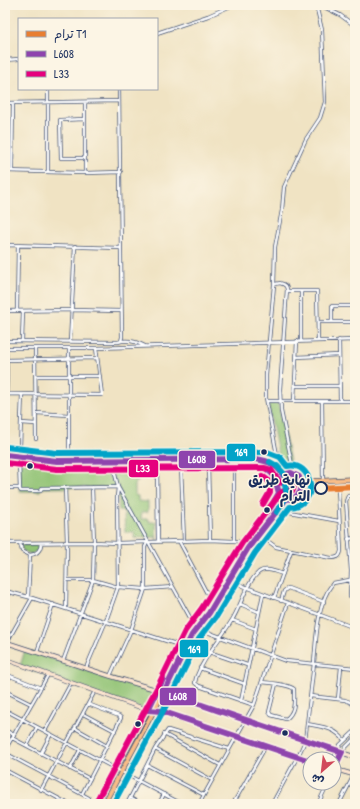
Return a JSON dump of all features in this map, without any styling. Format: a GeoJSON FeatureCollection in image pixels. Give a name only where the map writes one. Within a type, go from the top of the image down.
{"type":"FeatureCollection","features":[{"type":"Feature","properties":{"kind":"main road"},"geometry":{"type":"LineString","coordinates":[[301,494],[303,487],[300,477],[294,474],[284,475],[278,479],[276,486],[279,493],[286,499],[294,499],[301,494],[319,490],[355,487]]}},
{"type":"Feature","properties":{"kind":"main road"},"geometry":{"type":"LineString","coordinates":[[301,480],[323,481],[355,479]]}},
{"type":"Feature","properties":{"kind":"main road"},"geometry":{"type":"LineString","coordinates":[[97,804],[158,691],[180,645],[193,623],[201,614],[221,578],[244,542],[279,493]]}},
{"type":"Feature","properties":{"kind":"main road"},"geometry":{"type":"LineString","coordinates":[[104,804],[164,692],[187,644],[209,613],[258,534],[286,499]]}},
{"type":"Feature","properties":{"kind":"street"},"geometry":{"type":"LineString","coordinates":[[158,33],[208,16],[233,5]]}},
{"type":"Feature","properties":{"kind":"street"},"geometry":{"type":"LineString","coordinates":[[284,475],[278,460],[266,401],[265,386],[274,285],[275,247],[282,210],[284,188],[300,150],[320,118],[325,102],[322,30],[316,5]]}},
{"type":"Feature","properties":{"kind":"street"},"geometry":{"type":"LineString","coordinates":[[320,5],[329,9],[355,26]]}},
{"type":"Feature","properties":{"kind":"street"},"geometry":{"type":"LineString","coordinates":[[5,60],[18,59]]}},
{"type":"Feature","properties":{"kind":"street"},"geometry":{"type":"LineString","coordinates":[[48,90],[48,172]]}},
{"type":"Feature","properties":{"kind":"street"},"geometry":{"type":"LineString","coordinates":[[119,90],[122,337],[120,340]]}},
{"type":"Feature","properties":{"kind":"street"},"geometry":{"type":"LineString","coordinates":[[5,103],[119,101]]}},
{"type":"Feature","properties":{"kind":"street"},"geometry":{"type":"LineString","coordinates":[[85,102],[85,173]]}},
{"type":"Feature","properties":{"kind":"street"},"geometry":{"type":"LineString","coordinates":[[12,171],[13,103]]}},
{"type":"Feature","properties":{"kind":"street"},"geometry":{"type":"LineString","coordinates":[[85,119],[60,120],[62,158],[85,158]]}},
{"type":"Feature","properties":{"kind":"street"},"geometry":{"type":"LineString","coordinates":[[5,171],[85,173],[121,172]]}},
{"type":"Feature","properties":{"kind":"street"},"geometry":{"type":"LineString","coordinates":[[5,246],[10,244],[121,248]]}},
{"type":"Feature","properties":{"kind":"street"},"geometry":{"type":"LineString","coordinates":[[17,311],[18,245]]}},
{"type":"Feature","properties":{"kind":"street"},"geometry":{"type":"LineString","coordinates":[[70,342],[75,246]]}},
{"type":"Feature","properties":{"kind":"street"},"geometry":{"type":"LineString","coordinates":[[274,285],[278,283],[286,286],[280,402],[294,474]]}},
{"type":"Feature","properties":{"kind":"street"},"geometry":{"type":"LineString","coordinates":[[286,291],[317,291],[318,340]]}},
{"type":"Feature","properties":{"kind":"street"},"geometry":{"type":"LineString","coordinates":[[294,402],[301,291]]}},
{"type":"Feature","properties":{"kind":"street"},"geometry":{"type":"LineString","coordinates":[[332,322],[332,306],[355,306]]}},
{"type":"Feature","properties":{"kind":"street"},"geometry":{"type":"LineString","coordinates":[[5,311],[121,311]]}},
{"type":"Feature","properties":{"kind":"street"},"geometry":{"type":"LineString","coordinates":[[22,341],[23,311]]}},
{"type":"Feature","properties":{"kind":"street"},"geometry":{"type":"LineString","coordinates":[[317,322],[355,322]]}},
{"type":"Feature","properties":{"kind":"street"},"geometry":{"type":"LineString","coordinates":[[5,341],[118,342],[120,340],[136,342],[146,346]]}},
{"type":"Feature","properties":{"kind":"street"},"geometry":{"type":"LineString","coordinates":[[339,340],[340,401]]}},
{"type":"Feature","properties":{"kind":"street"},"geometry":{"type":"LineString","coordinates":[[5,422],[6,348],[96,348],[354,340],[355,479]]}},
{"type":"Feature","properties":{"kind":"street"},"geometry":{"type":"LineString","coordinates":[[35,348],[36,439]]}},
{"type":"Feature","properties":{"kind":"street"},"geometry":{"type":"LineString","coordinates":[[69,348],[69,461]]}},
{"type":"Feature","properties":{"kind":"street"},"geometry":{"type":"LineString","coordinates":[[5,394],[102,395],[96,348]]}},
{"type":"Feature","properties":{"kind":"street"},"geometry":{"type":"LineString","coordinates":[[296,357],[339,355]]}},
{"type":"Feature","properties":{"kind":"street"},"geometry":{"type":"LineString","coordinates":[[6,360],[97,358]]}},
{"type":"Feature","properties":{"kind":"street"},"geometry":{"type":"LineString","coordinates":[[36,376],[100,376]]}},
{"type":"Feature","properties":{"kind":"street"},"geometry":{"type":"LineString","coordinates":[[295,386],[340,386]]}},
{"type":"Feature","properties":{"kind":"street"},"geometry":{"type":"LineString","coordinates":[[20,447],[22,394]]}},
{"type":"Feature","properties":{"kind":"street"},"geometry":{"type":"LineString","coordinates":[[266,401],[355,401]]}},
{"type":"Feature","properties":{"kind":"street"},"geometry":{"type":"LineString","coordinates":[[322,401],[323,481]]}},
{"type":"Feature","properties":{"kind":"street"},"geometry":{"type":"LineString","coordinates":[[36,413],[69,415]]}},
{"type":"Feature","properties":{"kind":"street"},"geometry":{"type":"LineString","coordinates":[[21,423],[36,424]]}},
{"type":"Feature","properties":{"kind":"street"},"geometry":{"type":"LineString","coordinates":[[35,459],[32,453],[20,447],[9,450],[6,455],[35,459],[45,460],[69,461],[256,459],[266,460],[273,463],[284,475]]}},
{"type":"Feature","properties":{"kind":"street"},"geometry":{"type":"LineString","coordinates":[[5,460],[44,465],[113,467],[245,465],[262,467],[271,472],[278,479]]}},
{"type":"Feature","properties":{"kind":"street"},"geometry":{"type":"LineString","coordinates":[[44,465],[45,460]]}},
{"type":"Feature","properties":{"kind":"street"},"geometry":{"type":"LineString","coordinates":[[273,463],[278,460]]}},
{"type":"Feature","properties":{"kind":"street"},"geometry":{"type":"LineString","coordinates":[[112,461],[118,487],[173,588],[193,623],[198,628],[286,661],[355,668]]}},
{"type":"Feature","properties":{"kind":"street"},"geometry":{"type":"LineString","coordinates":[[19,462],[20,488]]}},
{"type":"Feature","properties":{"kind":"street"},"geometry":{"type":"LineString","coordinates":[[208,465],[210,540]]}},
{"type":"Feature","properties":{"kind":"street"},"geometry":{"type":"LineString","coordinates":[[234,465],[234,541]]}},
{"type":"Feature","properties":{"kind":"street"},"geometry":{"type":"LineString","coordinates":[[157,466],[158,541]]}},
{"type":"Feature","properties":{"kind":"street"},"geometry":{"type":"LineString","coordinates":[[181,466],[184,541]]}},
{"type":"Feature","properties":{"kind":"street"},"geometry":{"type":"LineString","coordinates":[[63,661],[93,580],[94,542],[92,487]]}},
{"type":"Feature","properties":{"kind":"street"},"geometry":{"type":"LineString","coordinates":[[5,488],[20,488],[21,491],[40,491],[42,488],[118,487]]}},
{"type":"Feature","properties":{"kind":"street"},"geometry":{"type":"LineString","coordinates":[[86,668],[106,621],[118,587],[118,487]]}},
{"type":"Feature","properties":{"kind":"street"},"geometry":{"type":"LineString","coordinates":[[65,488],[67,542],[66,609]]}},
{"type":"Feature","properties":{"kind":"street"},"geometry":{"type":"LineString","coordinates":[[254,530],[276,547],[331,558],[338,556],[341,552],[338,488]]}},
{"type":"Feature","properties":{"kind":"street"},"geometry":{"type":"LineString","coordinates":[[350,596],[351,579],[346,501],[348,496],[355,495]]}},
{"type":"Feature","properties":{"kind":"street"},"geometry":{"type":"LineString","coordinates":[[278,510],[340,521]]}},
{"type":"Feature","properties":{"kind":"street"},"geometry":{"type":"LineString","coordinates":[[348,539],[355,538]]}},
{"type":"Feature","properties":{"kind":"street"},"geometry":{"type":"LineString","coordinates":[[5,543],[118,543],[210,540],[244,542]]}},
{"type":"Feature","properties":{"kind":"street"},"geometry":{"type":"LineString","coordinates":[[110,676],[131,630],[145,589],[145,547],[148,541]]}},
{"type":"Feature","properties":{"kind":"street"},"geometry":{"type":"LineString","coordinates":[[179,541],[210,599]]}},
{"type":"Feature","properties":{"kind":"street"},"geometry":{"type":"LineString","coordinates":[[20,543],[22,551],[30,555],[38,552],[41,543]]}},
{"type":"Feature","properties":{"kind":"street"},"geometry":{"type":"LineString","coordinates":[[274,598],[291,551]]}},
{"type":"Feature","properties":{"kind":"street"},"geometry":{"type":"LineString","coordinates":[[28,597],[30,555]]}},
{"type":"Feature","properties":{"kind":"street"},"geometry":{"type":"LineString","coordinates":[[254,705],[198,686],[196,682],[200,668],[209,652],[232,620],[248,588],[258,573],[262,570],[269,570],[283,574]]}},
{"type":"Feature","properties":{"kind":"street"},"geometry":{"type":"LineString","coordinates":[[221,578],[355,628]]}},
{"type":"Feature","properties":{"kind":"street"},"geometry":{"type":"LineString","coordinates":[[272,804],[298,757],[305,741],[316,636],[324,602],[333,583],[355,579]]}},
{"type":"Feature","properties":{"kind":"street"},"geometry":{"type":"LineString","coordinates":[[67,580],[93,580],[118,587],[145,589],[173,588]]}},
{"type":"Feature","properties":{"kind":"street"},"geometry":{"type":"LineString","coordinates":[[281,601],[284,591],[288,588],[324,602]]}},
{"type":"Feature","properties":{"kind":"street"},"geometry":{"type":"LineString","coordinates":[[5,591],[53,604],[180,645]]}},
{"type":"Feature","properties":{"kind":"street"},"geometry":{"type":"LineString","coordinates":[[5,600],[9,592]]}},
{"type":"Feature","properties":{"kind":"street"},"geometry":{"type":"LineString","coordinates":[[241,701],[263,594]]}},
{"type":"Feature","properties":{"kind":"street"},"geometry":{"type":"LineString","coordinates":[[32,598],[6,642],[164,692],[305,741],[337,750],[344,740],[355,731]]}},
{"type":"Feature","properties":{"kind":"street"},"geometry":{"type":"LineString","coordinates":[[199,804],[254,705],[288,603]]}},
{"type":"Feature","properties":{"kind":"street"},"geometry":{"type":"LineString","coordinates":[[37,652],[53,604]]}},
{"type":"Feature","properties":{"kind":"street"},"geometry":{"type":"LineString","coordinates":[[240,604],[259,612]]}},
{"type":"Feature","properties":{"kind":"street"},"geometry":{"type":"LineString","coordinates":[[232,620],[256,629]]}},
{"type":"Feature","properties":{"kind":"street"},"geometry":{"type":"LineString","coordinates":[[209,652],[247,666]]}},
{"type":"Feature","properties":{"kind":"street"},"geometry":{"type":"LineString","coordinates":[[5,659],[71,684],[148,710],[161,711],[302,758]]}},
{"type":"Feature","properties":{"kind":"street"},"geometry":{"type":"LineString","coordinates":[[338,699],[341,666]]}},
{"type":"Feature","properties":{"kind":"street"},"geometry":{"type":"LineString","coordinates":[[200,668],[244,684]]}},
{"type":"Feature","properties":{"kind":"street"},"geometry":{"type":"LineString","coordinates":[[5,674],[41,688]]}},
{"type":"Feature","properties":{"kind":"street"},"geometry":{"type":"LineString","coordinates":[[48,675],[5,752],[48,777],[82,794],[88,798],[88,804]]}},
{"type":"Feature","properties":{"kind":"street"},"geometry":{"type":"LineString","coordinates":[[5,685],[10,676]]}},
{"type":"Feature","properties":{"kind":"street"},"geometry":{"type":"LineString","coordinates":[[262,682],[276,684],[291,687],[294,689],[294,703],[291,715],[286,719],[271,715],[269,712],[276,684]]}},
{"type":"Feature","properties":{"kind":"street"},"geometry":{"type":"LineString","coordinates":[[45,731],[71,684]]}},
{"type":"Feature","properties":{"kind":"street"},"geometry":{"type":"LineString","coordinates":[[5,691],[31,704]]}},
{"type":"Feature","properties":{"kind":"street"},"geometry":{"type":"LineString","coordinates":[[41,790],[95,691]]}},
{"type":"Feature","properties":{"kind":"street"},"geometry":{"type":"LineString","coordinates":[[310,696],[348,701],[355,706]]}},
{"type":"Feature","properties":{"kind":"street"},"geometry":{"type":"LineString","coordinates":[[82,794],[121,719],[120,717],[88,704]]}},
{"type":"Feature","properties":{"kind":"street"},"geometry":{"type":"LineString","coordinates":[[5,710],[182,804]]}},
{"type":"Feature","properties":{"kind":"street"},"geometry":{"type":"LineString","coordinates":[[83,714],[115,731]]}},
{"type":"Feature","properties":{"kind":"street"},"geometry":{"type":"LineString","coordinates":[[307,724],[336,731],[344,740]]}},
{"type":"Feature","properties":{"kind":"street"},"geometry":{"type":"LineString","coordinates":[[27,746],[37,727]]}},
{"type":"Feature","properties":{"kind":"street"},"geometry":{"type":"LineString","coordinates":[[75,728],[107,746]]}},
{"type":"Feature","properties":{"kind":"street"},"geometry":{"type":"LineString","coordinates":[[5,730],[27,746],[90,779]]}},
{"type":"Feature","properties":{"kind":"street"},"geometry":{"type":"LineString","coordinates":[[126,804],[155,749],[167,730],[229,749]]}},
{"type":"Feature","properties":{"kind":"street"},"geometry":{"type":"LineString","coordinates":[[41,753],[51,734]]}},
{"type":"Feature","properties":{"kind":"street"},"geometry":{"type":"LineString","coordinates":[[164,734],[220,765]]}},
{"type":"Feature","properties":{"kind":"street"},"geometry":{"type":"LineString","coordinates":[[355,738],[345,747],[342,752],[355,757]]}},
{"type":"Feature","properties":{"kind":"street"},"geometry":{"type":"LineString","coordinates":[[233,804],[266,746]]}},
{"type":"Feature","properties":{"kind":"street"},"geometry":{"type":"LineString","coordinates":[[155,749],[212,780]]}},
{"type":"Feature","properties":{"kind":"street"},"geometry":{"type":"LineString","coordinates":[[70,769],[80,750]]}},
{"type":"Feature","properties":{"kind":"street"},"geometry":{"type":"LineString","coordinates":[[147,765],[204,795]]}},
{"type":"Feature","properties":{"kind":"street"},"geometry":{"type":"LineString","coordinates":[[5,770],[69,804]]}},
{"type":"Feature","properties":{"kind":"street"},"geometry":{"type":"LineString","coordinates":[[339,804],[354,775],[342,771]]}},
{"type":"Feature","properties":{"kind":"street"},"geometry":{"type":"LineString","coordinates":[[318,804],[324,791]]}},
{"type":"Feature","properties":{"kind":"street"},"geometry":{"type":"LineString","coordinates":[[159,804],[164,794]]}},
{"type":"Feature","properties":{"kind":"street"},"geometry":{"type":"LineString","coordinates":[[130,798],[141,804]]}},
{"type":"Feature","properties":{"kind":"green space"},"geometry":{"type":"Polygon","coordinates":[[[278,403],[290,461],[280,463],[268,404],[278,403]]]}},
{"type":"Feature","properties":{"kind":"green space"},"geometry":{"type":"Polygon","coordinates":[[[19,462],[44,465],[157,466],[154,476],[138,476],[138,482],[135,482],[135,495],[138,496],[138,501],[148,502],[148,512],[142,512],[141,519],[149,519],[149,522],[156,522],[157,544],[156,537],[134,538],[134,532],[125,532],[124,512],[119,511],[118,487],[41,488],[40,491],[20,491],[19,462]]]}},
{"type":"Feature","properties":{"kind":"green space"},"geometry":{"type":"Polygon","coordinates":[[[290,476],[298,479],[301,487],[298,495],[290,498],[282,495],[279,487],[282,479],[290,476]]]}},
{"type":"Feature","properties":{"kind":"green space"},"geometry":{"type":"Polygon","coordinates":[[[20,545],[40,545],[37,551],[31,554],[23,551],[20,545]]]}},
{"type":"Feature","properties":{"kind":"green space"},"geometry":{"type":"Polygon","coordinates":[[[25,650],[156,693],[147,710],[96,694],[20,666],[25,650]]]}},
{"type":"Feature","properties":{"kind":"tram line","name":"T1"},"geometry":{"type":"LineString","coordinates":[[319,488],[355,486]]}},
{"type":"Feature","properties":{"kind":"transit line","name":"169"},"geometry":{"type":"LineString","coordinates":[[6,447],[57,453],[267,452],[280,457],[287,466],[296,466],[303,469],[310,483],[310,491],[307,498],[300,504],[290,507],[255,553],[216,617],[199,639],[171,696],[113,804]]}},
{"type":"Feature","properties":{"kind":"transit line","name":"L608"},"geometry":{"type":"LineString","coordinates":[[5,455],[57,461],[256,459],[272,464],[278,468],[283,475],[291,473],[299,477],[301,481],[300,492],[295,497],[286,499],[248,548],[209,613],[192,635],[164,692],[339,751]]}},
{"type":"Feature","properties":{"kind":"transit line","name":"169"},"geometry":{"type":"LineString","coordinates":[[270,462],[277,466],[286,478],[285,485],[287,495],[277,512]]}},
{"type":"Feature","properties":{"kind":"transit line","name":"L33"},"geometry":{"type":"LineString","coordinates":[[5,463],[57,469],[264,468],[271,470],[279,482],[283,483],[290,481],[294,484],[293,490],[284,491],[280,494],[242,543],[202,608],[185,631],[157,688],[97,800]]}},
{"type":"Feature","properties":{"kind":"transit line","name":"L608"},"geometry":{"type":"LineString","coordinates":[[267,469],[278,479],[277,486],[279,493],[270,508]]}},
{"type":"Feature","properties":{"kind":"transit line","name":"L33"},"geometry":{"type":"LineString","coordinates":[[262,476],[270,482],[270,492],[263,504]]}},
{"type":"Feature","properties":{"kind":"transit line","name":"L608"},"geometry":{"type":"LineString","coordinates":[[163,679],[148,710],[161,711],[302,758]]}},
{"type":"Feature","properties":{"kind":"place","name":"نهاية طريق الترام"},"geometry":{"type":"Point","coordinates":[321,488]}}]}
